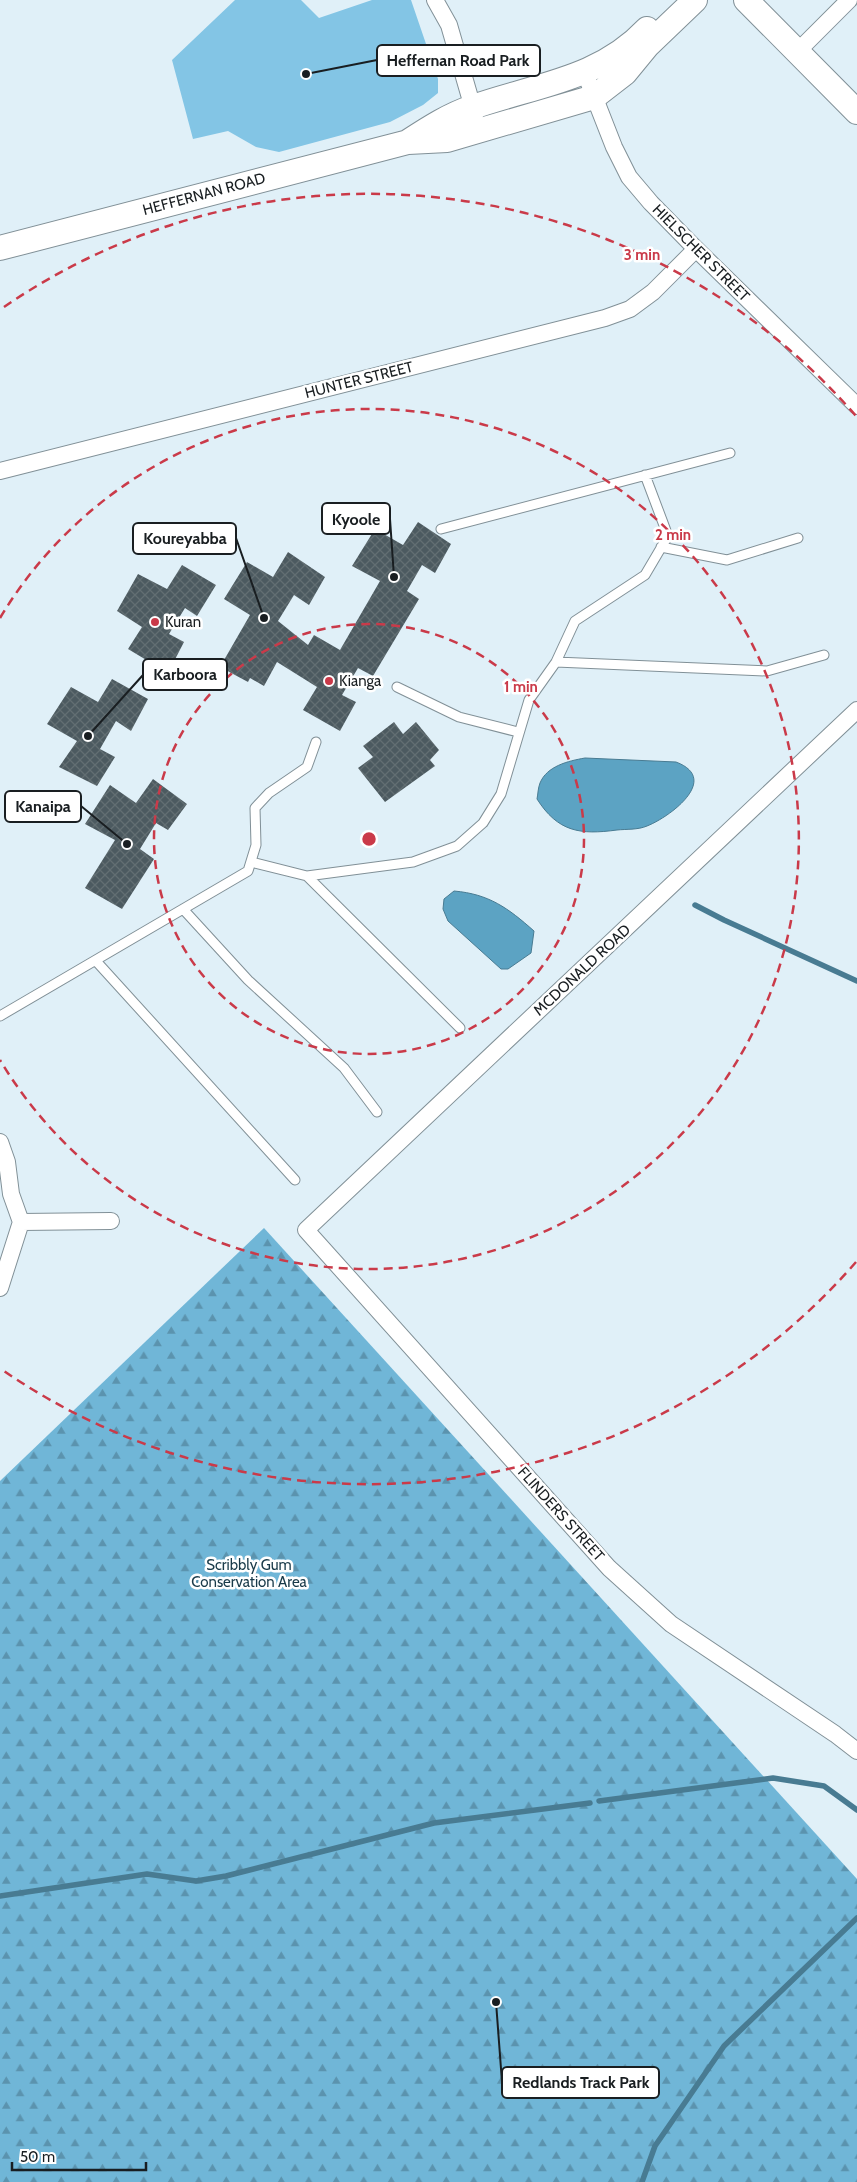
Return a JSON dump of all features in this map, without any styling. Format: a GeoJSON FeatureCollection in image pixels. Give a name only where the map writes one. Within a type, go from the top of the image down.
{"type":"FeatureCollection","features":[{"type":"Feature","properties":{"kind":"street"},"geometry":{"type":"LineString","coordinates":[[435,0],[449,25],[479,130]]}},
{"type":"Feature","properties":{"kind":"street","name":"HEFFERNAN ROAD"},"geometry":{"type":"LineString","coordinates":[[408,142],[439,122],[472,107],[585,73],[630,44],[675,0]]}},
{"type":"Feature","properties":{"kind":"street","name":"HEFFERNAN ROAD"},"geometry":{"type":"LineString","coordinates":[[0,248],[408,142],[447,140],[594,97],[625,73],[648,45],[696,0]]}},
{"type":"Feature","properties":{"kind":"street"},"geometry":{"type":"LineString","coordinates":[[746,0],[857,112]]}},
{"type":"Feature","properties":{"kind":"street"},"geometry":{"type":"LineString","coordinates":[[797,52],[849,0]]}},
{"type":"Feature","properties":{"kind":"street","name":"HIELSCHER STREET"},"geometry":{"type":"LineString","coordinates":[[585,73],[629,177],[651,204],[857,406]]}},
{"type":"Feature","properties":{"kind":"street","name":"HUNTER STREET"},"geometry":{"type":"LineString","coordinates":[[0,471],[605,318],[630,309],[653,292],[696,249]]}},
{"type":"Feature","properties":{"kind":"street","name":"MCDONALD ROAD"},"geometry":{"type":"LineString","coordinates":[[306,1230],[857,710]]}},
{"type":"Feature","properties":{"kind":"street"},"geometry":{"type":"LineString","coordinates":[[0,1142],[7,1162],[10,1194],[21,1222],[0,1288]]}},
{"type":"Feature","properties":{"kind":"street"},"geometry":{"type":"LineString","coordinates":[[21,1222],[111,1221]]}},
{"type":"Feature","properties":{"kind":"street","name":"FLINDERS STREET"},"geometry":{"type":"LineString","coordinates":[[306,1230],[609,1568],[671,1624],[857,1751]]}},
{"type":"Feature","properties":{"kind":"lane"},"geometry":{"type":"LineString","coordinates":[[441,529],[730,453]]}},
{"type":"Feature","properties":{"kind":"lane"},"geometry":{"type":"LineString","coordinates":[[251,862],[307,876],[413,862],[457,846],[483,824],[501,794],[529,700],[556,662],[575,621],[645,576],[668,536],[645,475]]}},
{"type":"Feature","properties":{"kind":"lane"},"geometry":{"type":"LineString","coordinates":[[661,547],[727,560],[798,538]]}},
{"type":"Feature","properties":{"kind":"lane"},"geometry":{"type":"LineString","coordinates":[[556,662],[768,670],[824,655]]}},
{"type":"Feature","properties":{"kind":"lane"},"geometry":{"type":"LineString","coordinates":[[397,687],[459,717],[518,732]]}},
{"type":"Feature","properties":{"kind":"lane"},"geometry":{"type":"LineString","coordinates":[[0,1016],[248,871],[256,846],[255,808],[269,793],[307,767],[316,742]]}},
{"type":"Feature","properties":{"kind":"lane"},"geometry":{"type":"LineString","coordinates":[[307,876],[460,1028]]}},
{"type":"Feature","properties":{"kind":"lane"},"geometry":{"type":"LineString","coordinates":[[183,909],[248,980],[344,1068],[377,1112]]}},
{"type":"Feature","properties":{"kind":"lane"},"geometry":{"type":"LineString","coordinates":[[96,960],[295,1180]]}},
{"type":"Feature","properties":{"kind":"green space","name":"Scribbly Gum Conservation Area"},"geometry":{"type":"Polygon","coordinates":[[[264,1228],[857,1879],[857,2182],[0,2182],[0,1481],[264,1228]]]}},
{"type":"Feature","properties":{"kind":"shaded area"},"geometry":{"type":"Polygon","coordinates":[[[235,0],[301,0],[319,18],[372,0],[411,0],[438,79],[438,93],[423,105],[390,122],[279,152],[256,147],[228,131],[193,139],[172,60],[235,0]]]}},
{"type":"Feature","properties":{"kind":"shaded area"},"geometry":{"type":"Polygon","coordinates":[[[585,758],[676,762],[689,769],[694,778],[693,787],[687,797],[668,815],[643,827],[592,832],[571,829],[562,825],[545,810],[537,799],[539,787],[543,777],[553,768],[585,758]]]}},
{"type":"Feature","properties":{"kind":"shaded area"},"geometry":{"type":"Polygon","coordinates":[[[454,891],[478,895],[515,915],[534,931],[531,953],[508,969],[501,969],[448,921],[443,909],[444,899],[454,891]]]}},
{"type":"Feature","properties":{"kind":"building"},"geometry":{"type":"Polygon","coordinates":[[[418,522],[451,544],[435,573],[422,565],[407,591],[419,599],[373,676],[358,668],[342,695],[356,702],[340,731],[303,710],[317,687],[277,662],[264,686],[250,678],[248,682],[220,667],[250,615],[224,599],[247,562],[273,577],[288,552],[325,577],[309,605],[294,595],[278,621],[308,645],[314,635],[340,650],[380,581],[352,566],[375,529],[403,545],[418,522]]]}},
{"type":"Feature","properties":{"kind":"building","name":"Kuran"},"geometry":{"type":"Polygon","coordinates":[[[182,565],[216,585],[197,616],[185,608],[169,634],[184,642],[168,673],[128,649],[142,627],[117,611],[138,574],[167,589],[182,565]]]}},
{"type":"Feature","properties":{"kind":"building"},"geometry":{"type":"Polygon","coordinates":[[[112,679],[148,699],[131,731],[116,721],[100,749],[115,757],[97,786],[59,767],[77,741],[47,724],[71,687],[98,702],[112,679]]]}},
{"type":"Feature","properties":{"kind":"building"},"geometry":{"type":"Polygon","coordinates":[[[394,722],[403,734],[416,722],[439,750],[430,760],[435,766],[385,802],[358,768],[373,757],[363,746],[394,722]]]}},
{"type":"Feature","properties":{"kind":"building"},"geometry":{"type":"Polygon","coordinates":[[[153,779],[187,804],[168,830],[156,823],[140,849],[154,859],[122,909],[85,888],[115,840],[85,824],[110,785],[136,803],[153,779]]]}},
{"type":"Feature","properties":{"kind":"waterway"},"geometry":{"type":"LineString","coordinates":[[695,905],[857,981]]}},
{"type":"Feature","properties":{"kind":"waterway"},"geometry":{"type":"LineString","coordinates":[[599,1801],[773,1778],[824,1786],[857,1810]]}},
{"type":"Feature","properties":{"kind":"waterway"},"geometry":{"type":"LineString","coordinates":[[0,1896],[147,1874],[196,1881],[226,1876],[434,1823],[590,1803]]}},
{"type":"Feature","properties":{"kind":"waterway"},"geometry":{"type":"LineString","coordinates":[[642,2182],[655,2146],[724,2046],[857,1918]]}},
{"type":"Feature","properties":{"kind":"place","name":"Heffernan Road Park"},"geometry":{"type":"Point","coordinates":[306,74]}},
{"type":"Feature","properties":{"kind":"place","name":"Kyoole"},"geometry":{"type":"Point","coordinates":[394,577]}},
{"type":"Feature","properties":{"kind":"place","name":"Koureyabba"},"geometry":{"type":"Point","coordinates":[264,618]}},
{"type":"Feature","properties":{"kind":"place","name":"Kuran"},"geometry":{"type":"Point","coordinates":[155,622]}},
{"type":"Feature","properties":{"kind":"place","name":"Kianga"},"geometry":{"type":"Point","coordinates":[329,681]}},
{"type":"Feature","properties":{"kind":"place","name":"Karboora"},"geometry":{"type":"Point","coordinates":[88,736]}},
{"type":"Feature","properties":{"kind":"place","name":"Kanaipa"},"geometry":{"type":"Point","coordinates":[127,844]}},
{"type":"Feature","properties":{"kind":"place","name":"Redlands Track Park"},"geometry":{"type":"Point","coordinates":[496,2002]}}]}
